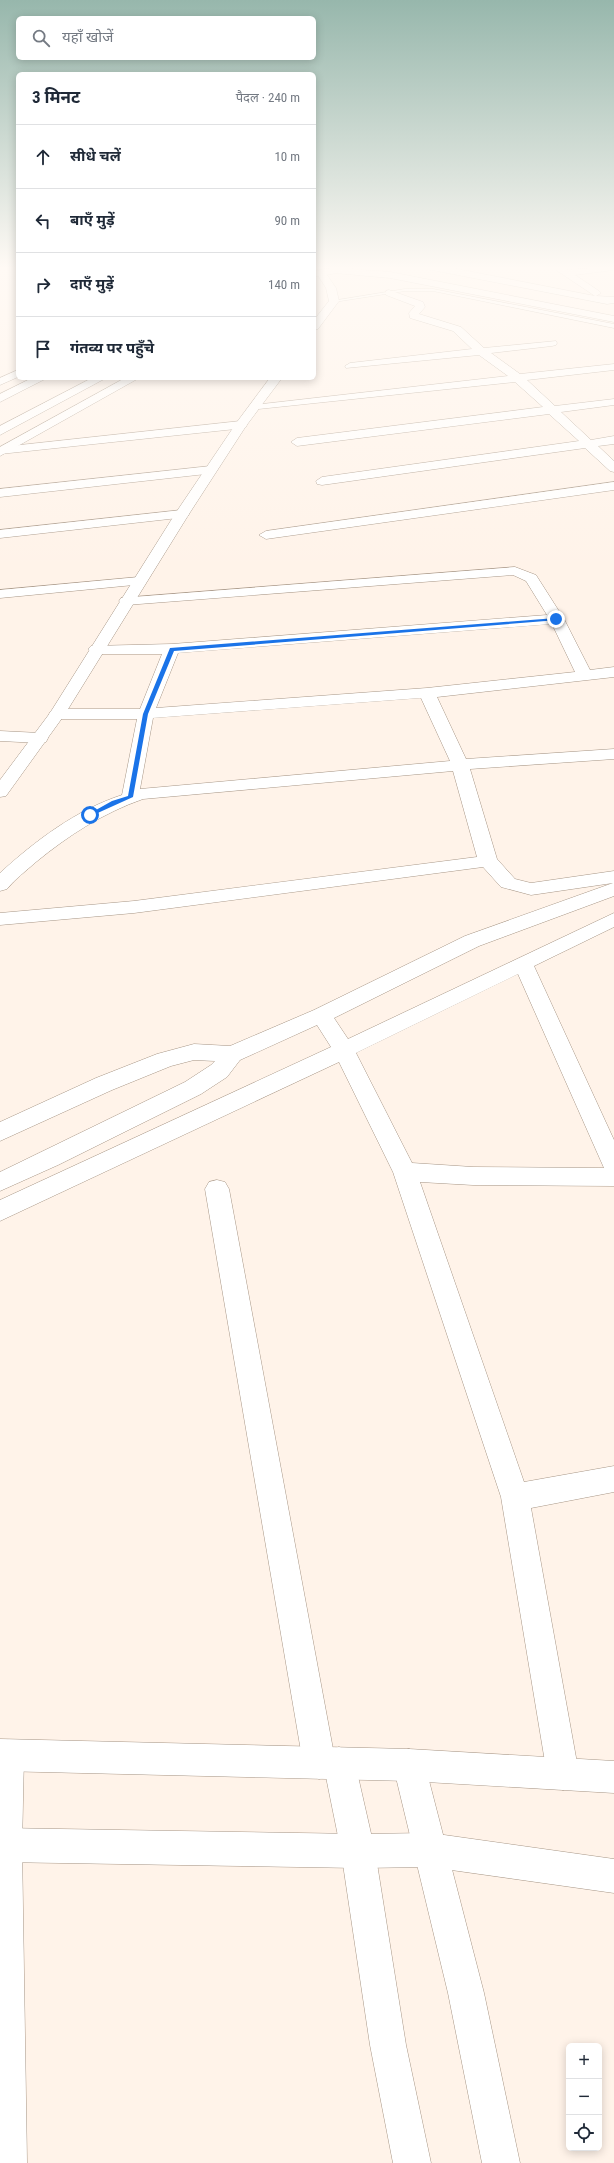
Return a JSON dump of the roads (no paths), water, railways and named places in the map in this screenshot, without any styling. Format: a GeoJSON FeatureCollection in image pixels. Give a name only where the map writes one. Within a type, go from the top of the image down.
{"type":"FeatureCollection","features":[{"type":"Feature","properties":{"kind":"street"},"geometry":{"type":"LineString","coordinates":[[503,367],[517,377],[586,444],[614,468]]}},
{"type":"Feature","properties":{"kind":"street"},"geometry":{"type":"LineString","coordinates":[[252,408],[606,367]]}},
{"type":"Feature","properties":{"kind":"street"},"geometry":{"type":"LineString","coordinates":[[0,382],[16,374]]}},
{"type":"Feature","properties":{"kind":"street"},"geometry":{"type":"LineString","coordinates":[[0,399],[37,380]]}},
{"type":"Feature","properties":{"kind":"street"},"geometry":{"type":"LineString","coordinates":[[0,431],[96,380]]}},
{"type":"Feature","properties":{"kind":"street"},"geometry":{"type":"LineString","coordinates":[[1,452],[129,380]]}},
{"type":"Feature","properties":{"kind":"street"},"geometry":{"type":"LineString","coordinates":[[0,792],[57,714],[126,601],[182,514],[252,408],[274,380]]}},
{"type":"Feature","properties":{"kind":"street"},"geometry":{"type":"LineString","coordinates":[[297,442],[614,402]]}},
{"type":"Feature","properties":{"kind":"street"},"geometry":{"type":"LineString","coordinates":[[1,452],[241,425]]}},
{"type":"Feature","properties":{"kind":"street"},"geometry":{"type":"LineString","coordinates":[[322,481],[614,440]]}},
{"type":"Feature","properties":{"kind":"street"},"geometry":{"type":"LineString","coordinates":[[0,493],[211,470]]}},
{"type":"Feature","properties":{"kind":"street"},"geometry":{"type":"LineString","coordinates":[[266,535],[614,486]]}},
{"type":"Feature","properties":{"kind":"street"},"geometry":{"type":"LineString","coordinates":[[0,534],[182,514]]}},
{"type":"Feature","properties":{"kind":"street"},"geometry":{"type":"LineString","coordinates":[[126,601],[183,598],[515,571],[531,578],[556,619],[584,675]]}},
{"type":"Feature","properties":{"kind":"street"},"geometry":{"type":"LineString","coordinates":[[0,594],[139,582]]}},
{"type":"Feature","properties":{"kind":"street"},"geometry":{"type":"LineString","coordinates":[[96,649],[172,649],[556,619]]}},
{"type":"Feature","properties":{"kind":"street"},"geometry":{"type":"LineString","coordinates":[[130,797],[146,714],[172,649]]}},
{"type":"Feature","properties":{"kind":"street"},"geometry":{"type":"LineString","coordinates":[[57,714],[146,714],[427,693],[614,672]]}},
{"type":"Feature","properties":{"kind":"street"},"geometry":{"type":"LineString","coordinates":[[427,693],[460,765],[488,861],[508,883],[531,889],[614,877]]}},
{"type":"Feature","properties":{"kind":"street"},"geometry":{"type":"LineString","coordinates":[[0,736],[40,738]]}},
{"type":"Feature","properties":{"kind":"street"},"geometry":{"type":"LineString","coordinates":[[0,885],[53,838],[71,826],[114,802],[141,794],[460,765],[614,754]]}},
{"type":"Feature","properties":{"kind":"street"},"geometry":{"type":"LineString","coordinates":[[0,919],[134,907],[488,861]]}},
{"type":"Feature","properties":{"kind":"street"},"geometry":{"type":"LineString","coordinates":[[0,1132],[104,1084],[165,1060],[194,1052],[232,1054],[321,1015],[472,941],[614,889]]}},
{"type":"Feature","properties":{"kind":"street"},"geometry":{"type":"LineString","coordinates":[[0,1211],[344,1050],[614,919]]}},
{"type":"Feature","properties":{"kind":"street"},"geometry":{"type":"LineString","coordinates":[[523,963],[614,1166]]}},
{"type":"Feature","properties":{"kind":"street"},"geometry":{"type":"LineString","coordinates":[[321,1015],[344,1050],[405,1172],[515,1498],[562,1774]]}},
{"type":"Feature","properties":{"kind":"street"},"geometry":{"type":"LineString","coordinates":[[0,1182],[50,1159],[193,1088],[219,1071],[232,1054]]}},
{"type":"Feature","properties":{"kind":"street"},"geometry":{"type":"LineString","coordinates":[[405,1172],[473,1176],[614,1177]]}},
{"type":"Feature","properties":{"kind":"street"},"geometry":{"type":"LineString","coordinates":[[217,1189],[329,1763],[358,1852],[388,2045],[412,2163]]}},
{"type":"Feature","properties":{"kind":"street"},"geometry":{"type":"LineString","coordinates":[[515,1498],[614,1480]]}},
{"type":"Feature","properties":{"kind":"street"},"geometry":{"type":"LineString","coordinates":[[8,2163],[3,1846],[4,1755],[409,1765],[614,1777]]}},
{"type":"Feature","properties":{"kind":"street"},"geometry":{"type":"LineString","coordinates":[[409,1765],[466,1993],[502,2163]]}},
{"type":"Feature","properties":{"kind":"street"},"geometry":{"type":"LineString","coordinates":[[3,1846],[358,1852],[430,1850],[614,1876]]}}]}
